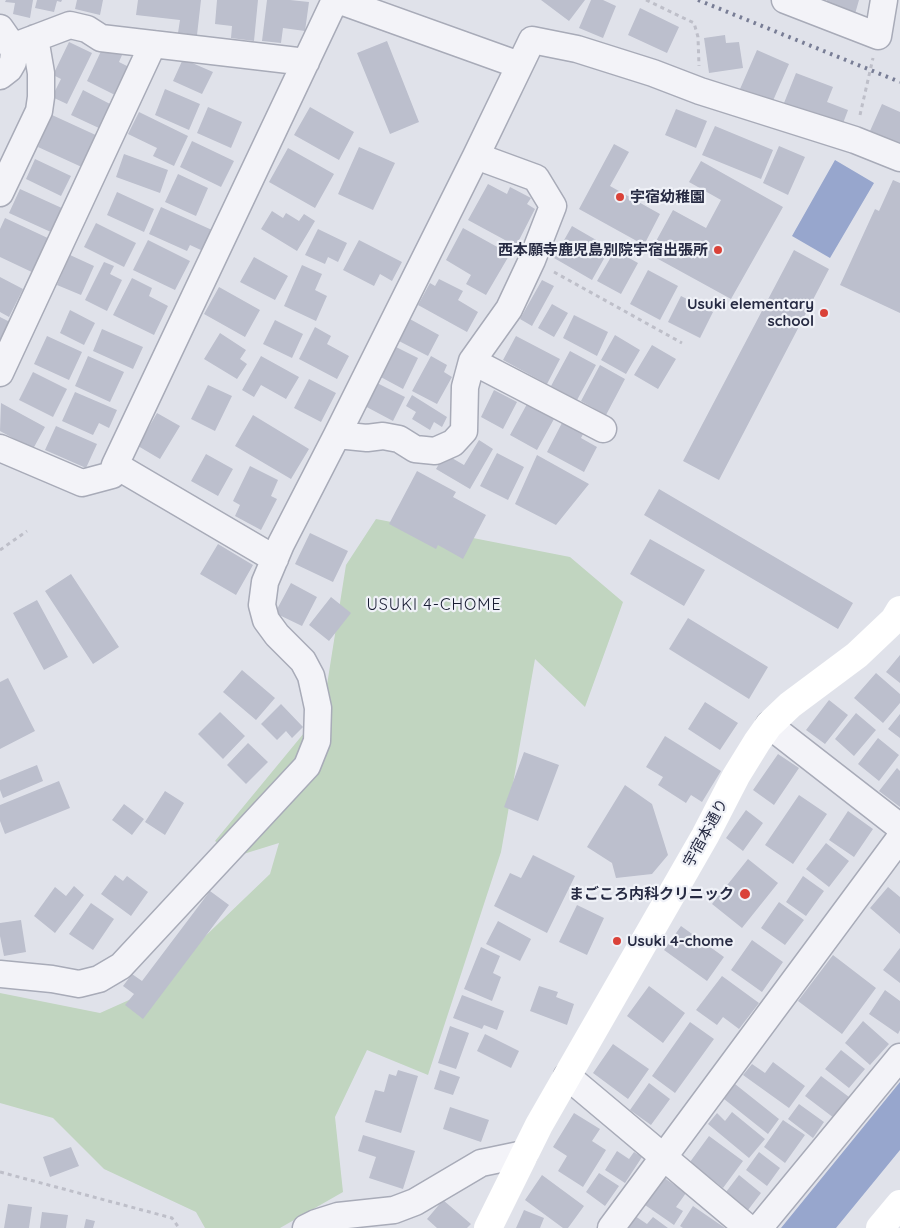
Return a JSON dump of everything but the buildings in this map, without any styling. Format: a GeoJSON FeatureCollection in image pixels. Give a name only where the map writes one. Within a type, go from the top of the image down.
{"type":"FeatureCollection","features":[{"type":"Feature","properties":{"kind":"street"},"geometry":{"type":"LineString","coordinates":[[0,448],[82,483],[112,475],[115,465],[337,0],[519,65]]}},
{"type":"Feature","properties":{"kind":"street"},"geometry":{"type":"LineString","coordinates":[[785,0],[878,36],[884,0]]}},
{"type":"Feature","properties":{"kind":"street"},"geometry":{"type":"LineString","coordinates":[[16,38],[70,25],[87,29],[101,38],[306,62]]}},
{"type":"Feature","properties":{"kind":"street"},"geometry":{"type":"LineString","coordinates":[[0,76],[9,69],[13,62],[16,38]]}},
{"type":"Feature","properties":{"kind":"street"},"geometry":{"type":"LineString","coordinates":[[0,193],[39,111],[41,73],[16,38]]}},
{"type":"Feature","properties":{"kind":"street"},"geometry":{"type":"LineString","coordinates":[[0,974],[52,979],[79,984],[99,979],[121,966],[307,766],[317,741],[318,708],[311,676],[303,661],[277,636],[266,620],[262,605],[265,582],[281,544],[476,156],[532,40],[577,50],[653,73],[700,91],[855,140],[900,158]]}},
{"type":"Feature","properties":{"kind":"street"},"geometry":{"type":"LineString","coordinates":[[0,373],[153,44]]}},
{"type":"Feature","properties":{"kind":"street"},"geometry":{"type":"LineString","coordinates":[[337,435],[367,438],[383,436],[399,440],[415,449],[435,451],[453,444],[464,431],[465,387],[472,361],[509,309],[532,260],[553,206],[536,178],[476,156]]}},
{"type":"Feature","properties":{"kind":"street"},"geometry":{"type":"LineString","coordinates":[[472,361],[603,429]]}},
{"type":"Feature","properties":{"kind":"street"},"geometry":{"type":"LineString","coordinates":[[115,465],[275,559]]}},
{"type":"Feature","properties":{"kind":"street","name":"宇宿本通り"},"geometry":{"type":"LineString","coordinates":[[488,1228],[538,1125],[705,836],[736,776],[757,742],[769,725],[790,705],[857,655],[894,620],[900,610]]}},
{"type":"Feature","properties":{"kind":"street"},"geometry":{"type":"LineString","coordinates":[[769,725],[900,827]]}},
{"type":"Feature","properties":{"kind":"street"},"geometry":{"type":"LineString","coordinates":[[611,1228],[900,838]]}},
{"type":"Feature","properties":{"kind":"street"},"geometry":{"type":"LineString","coordinates":[[759,1228],[900,1057]]}},
{"type":"Feature","properties":{"kind":"street"},"geometry":{"type":"LineString","coordinates":[[567,1076],[748,1228]]}},
{"type":"Feature","properties":{"kind":"street"},"geometry":{"type":"LineString","coordinates":[[306,1228],[338,1216],[394,1210],[415,1202],[481,1163],[524,1154]]}},
{"type":"Feature","properties":{"kind":"street"},"geometry":{"type":"LineString","coordinates":[[880,1228],[900,1204]]}},
{"type":"Feature","properties":{"kind":"path"},"geometry":{"type":"LineString","coordinates":[[646,0],[694,22],[698,37],[700,91]]}},
{"type":"Feature","properties":{"kind":"path"},"geometry":{"type":"LineString","coordinates":[[855,140],[878,36]]}},
{"type":"Feature","properties":{"kind":"path"},"geometry":{"type":"LineString","coordinates":[[532,260],[682,343]]}},
{"type":"Feature","properties":{"kind":"path"},"geometry":{"type":"LineString","coordinates":[[0,550],[27,531]]}},
{"type":"Feature","properties":{"kind":"path"},"geometry":{"type":"LineString","coordinates":[[0,1172],[172,1218],[179,1228]]}},
{"type":"Feature","properties":{"kind":"green space"},"geometry":{"type":"Polygon","coordinates":[[[376,519],[570,557],[623,602],[585,707],[535,659],[501,852],[428,1075],[367,1050],[335,1117],[343,1192],[280,1228],[205,1228],[196,1212],[104,1169],[53,1118],[0,1103],[0,993],[100,1013],[147,992],[270,874],[279,843],[237,856],[215,841],[323,710],[346,565],[376,519]]]}},
{"type":"Feature","properties":{"kind":"water"},"geometry":{"type":"Polygon","coordinates":[[[835,160],[874,183],[830,258],[792,236],[835,160]]]}},
{"type":"Feature","properties":{"kind":"water"},"geometry":{"type":"Polygon","coordinates":[[[900,1082],[900,1150],[836,1228],[781,1228],[900,1082]]]}},
{"type":"Feature","properties":{"kind":"railway"},"geometry":{"type":"LineString","coordinates":[[698,0],[900,82]]}},
{"type":"Feature","properties":{"kind":"place","name":"宇宿幼稚園"},"geometry":{"type":"Point","coordinates":[620,197]}},
{"type":"Feature","properties":{"kind":"place","name":"西本願寺鹿児島別院宇宿出張所"},"geometry":{"type":"Point","coordinates":[718,250]}},
{"type":"Feature","properties":{"kind":"place","name":"Usuki elementary school"},"geometry":{"type":"Point","coordinates":[824,313]}},
{"type":"Feature","properties":{"kind":"place","name":"まごころ内科クリニック"},"geometry":{"type":"Point","coordinates":[745,894]}},
{"type":"Feature","properties":{"kind":"place","name":"Usuki 4-chome"},"geometry":{"type":"Point","coordinates":[617,941]}},
{"type":"Feature","properties":{"kind":"district","name":"USUKI 4-CHOME"},"geometry":{"type":"Point","coordinates":[434,605]}}]}
